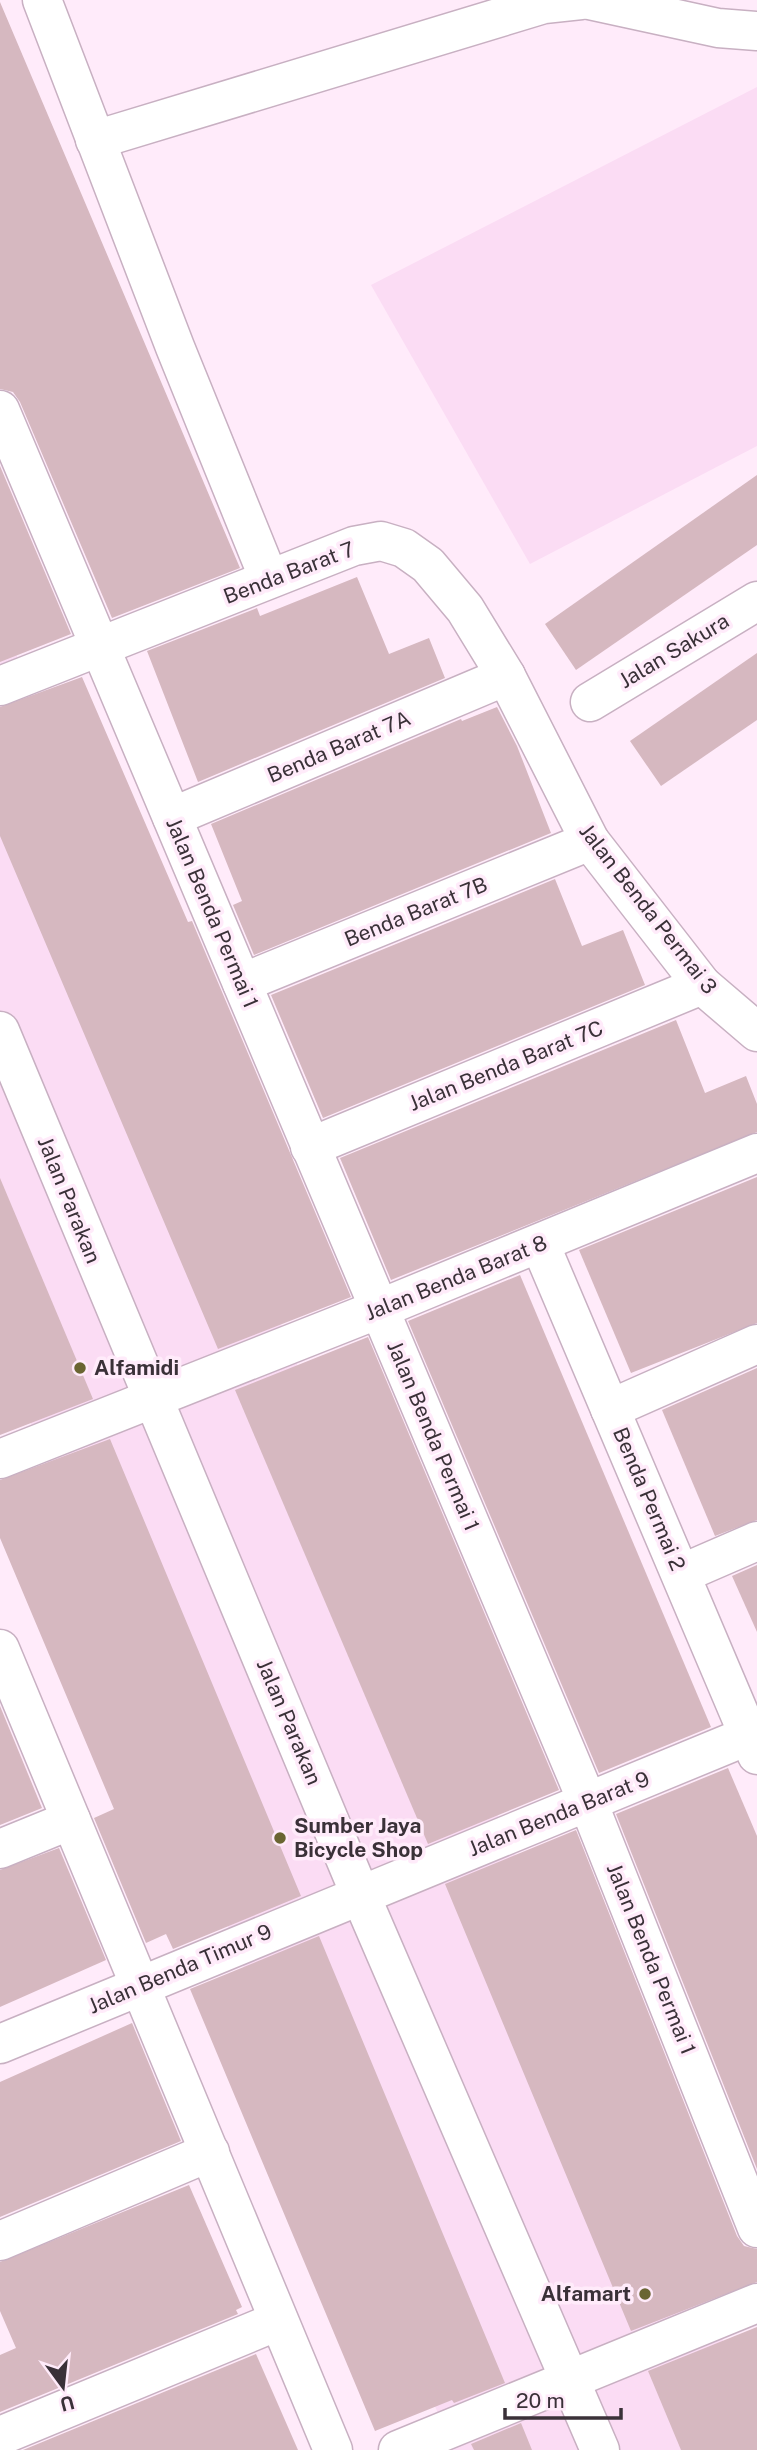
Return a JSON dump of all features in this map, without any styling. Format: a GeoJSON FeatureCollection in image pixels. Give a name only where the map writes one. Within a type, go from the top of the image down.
{"type":"FeatureCollection","features":[{"type":"Feature","properties":{"kind":"street"},"geometry":{"type":"LineString","coordinates":[[42,0],[269,579]]}},
{"type":"Feature","properties":{"kind":"street"},"geometry":{"type":"LineString","coordinates":[[95,140],[534,7],[581,0]]}},
{"type":"Feature","properties":{"kind":"street"},"geometry":{"type":"LineString","coordinates":[[589,0],[718,28],[757,32]]}},
{"type":"Feature","properties":{"kind":"street","name":"Jalan Benda Permai 1"},"geometry":{"type":"LineString","coordinates":[[0,410],[588,1802],[757,2228]]}},
{"type":"Feature","properties":{"kind":"street","name":"Benda Barat 7"},"geometry":{"type":"LineString","coordinates":[[0,686],[354,546],[381,541],[404,548],[428,565],[465,609],[506,676],[535,736]]}},
{"type":"Feature","properties":{"kind":"street","name":"Jalan Sakura"},"geometry":{"type":"LineString","coordinates":[[590,702],[757,601]]}},
{"type":"Feature","properties":{"kind":"street","name":"Benda Barat 7A"},"geometry":{"type":"LineString","coordinates":[[172,817],[506,676]]}},
{"type":"Feature","properties":{"kind":"street","name":"Jalan Benda Permai 3"},"geometry":{"type":"LineString","coordinates":[[535,736],[590,841],[702,985],[757,1032]]}},
{"type":"Feature","properties":{"kind":"street","name":"Benda Barat 7B"},"geometry":{"type":"LineString","coordinates":[[242,983],[590,841]]}},
{"type":"Feature","properties":{"kind":"street","name":"Jalan Benda Barat 7C"},"geometry":{"type":"LineString","coordinates":[[310,1147],[702,985]]}},
{"type":"Feature","properties":{"kind":"street","name":"Jalan Parakan"},"geometry":{"type":"LineString","coordinates":[[0,1031],[360,1894],[600,2450]]}},
{"type":"Feature","properties":{"kind":"street","name":"Jalan Benda Barat 8"},"geometry":{"type":"LineString","coordinates":[[0,1459],[379,1310],[757,1153]]}},
{"type":"Feature","properties":{"kind":"street","name":"Benda Permai 2"},"geometry":{"type":"LineString","coordinates":[[540,1244],[754,1740]]}},
{"type":"Feature","properties":{"kind":"street"},"geometry":{"type":"LineString","coordinates":[[610,1409],[757,1344]]}},
{"type":"Feature","properties":{"kind":"street"},"geometry":{"type":"LineString","coordinates":[[681,1574],[757,1541]]}},
{"type":"Feature","properties":{"kind":"street"},"geometry":{"type":"LineString","coordinates":[[2,1658],[142,1986],[333,2450]]}},
{"type":"Feature","properties":{"kind":"street","name":"Jalan Benda Barat 9"},"geometry":{"type":"LineString","coordinates":[[360,1894],[588,1802],[754,1740]]}},
{"type":"Feature","properties":{"kind":"street"},"geometry":{"type":"LineString","coordinates":[[0,1849],[71,1820]]}},
{"type":"Feature","properties":{"kind":"street","name":"Jalan Benda Timur 9"},"geometry":{"type":"LineString","coordinates":[[0,2044],[360,1894]]}},
{"type":"Feature","properties":{"kind":"street"},"geometry":{"type":"LineString","coordinates":[[0,2241],[210,2152]]}},
{"type":"Feature","properties":{"kind":"street"},"geometry":{"type":"LineString","coordinates":[[398,2450],[569,2377],[757,2303]]}},
{"type":"Feature","properties":{"kind":"street"},"geometry":{"type":"LineString","coordinates":[[0,2436],[278,2321]]}},
{"type":"Feature","properties":{"kind":"shaded area"},"geometry":{"type":"Polygon","coordinates":[[[757,87],[757,446],[530,564],[371,285],[757,87]]]}},
{"type":"Feature","properties":{"kind":"shaded area"},"geometry":{"type":"Polygon","coordinates":[[[0,613],[298,1367],[516,1856],[725,2345],[757,2450],[454,2450],[245,1971],[51,1471],[0,1351],[0,613]]]}},
{"type":"Feature","properties":{"kind":"building"},"geometry":{"type":"Polygon","coordinates":[[[0,2],[240,568],[112,618],[20,402],[13,392],[0,389],[0,2]]]}},
{"type":"Feature","properties":{"kind":"building"},"geometry":{"type":"Polygon","coordinates":[[[0,466],[71,634],[0,662],[0,466]]]}},
{"type":"Feature","properties":{"kind":"building"},"geometry":{"type":"Polygon","coordinates":[[[757,475],[757,545],[576,670],[545,624],[757,475]]]}},
{"type":"Feature","properties":{"kind":"building"},"geometry":{"type":"Polygon","coordinates":[[[357,577],[389,654],[429,638],[445,678],[198,782],[147,651],[257,608],[260,616],[357,577]]]}},
{"type":"Feature","properties":{"kind":"building"},"geometry":{"type":"Polygon","coordinates":[[[757,653],[757,720],[661,786],[630,741],[757,653]]]}},
{"type":"Feature","properties":{"kind":"building"},"geometry":{"type":"Polygon","coordinates":[[[82,677],[188,922],[192,921],[351,1297],[218,1349],[0,836],[0,707],[82,677]]]}},
{"type":"Feature","properties":{"kind":"building"},"geometry":{"type":"Polygon","coordinates":[[[497,707],[517,746],[551,833],[254,955],[233,905],[242,901],[211,824],[461,719],[462,721],[497,707]]]}},
{"type":"Feature","properties":{"kind":"building"},"geometry":{"type":"Polygon","coordinates":[[[555,879],[582,946],[623,930],[645,985],[323,1118],[271,995],[555,879]]]}},
{"type":"Feature","properties":{"kind":"building"},"geometry":{"type":"Polygon","coordinates":[[[676,1020],[705,1093],[746,1076],[757,1104],[757,1132],[391,1280],[340,1158],[676,1020]]]}},
{"type":"Feature","properties":{"kind":"building"},"geometry":{"type":"Polygon","coordinates":[[[757,1177],[757,1323],[631,1373],[579,1250],[757,1177]]]}},
{"type":"Feature","properties":{"kind":"building"},"geometry":{"type":"Polygon","coordinates":[[[0,1178],[93,1399],[0,1435],[0,1178]]]}},
{"type":"Feature","properties":{"kind":"building"},"geometry":{"type":"Polygon","coordinates":[[[520,1275],[711,1727],[599,1773],[408,1321],[520,1275]]]}},
{"type":"Feature","properties":{"kind":"building"},"geometry":{"type":"Polygon","coordinates":[[[368,1337],[559,1790],[428,1844],[235,1390],[368,1337]]]}},
{"type":"Feature","properties":{"kind":"building"},"geometry":{"type":"Polygon","coordinates":[[[757,1368],[757,1520],[715,1536],[662,1410],[757,1368]]]}},
{"type":"Feature","properties":{"kind":"building"},"geometry":{"type":"Polygon","coordinates":[[[110,1439],[301,1896],[173,1949],[166,1934],[146,1943],[94,1818],[114,1809],[0,1538],[0,1480],[110,1439]]]}},
{"type":"Feature","properties":{"kind":"building"},"geometry":{"type":"Polygon","coordinates":[[[757,1565],[757,1632],[732,1576],[757,1565]]]}},
{"type":"Feature","properties":{"kind":"building"},"geometry":{"type":"Polygon","coordinates":[[[0,1706],[42,1808],[0,1825],[0,1706]]]}},
{"type":"Feature","properties":{"kind":"building"},"geometry":{"type":"Polygon","coordinates":[[[728,1768],[757,1836],[757,2169],[616,1814],[728,1768]]]}},
{"type":"Feature","properties":{"kind":"building"},"geometry":{"type":"Polygon","coordinates":[[[576,1830],[737,2236],[744,2246],[757,2249],[757,2282],[631,2331],[445,1884],[576,1830]]]}},
{"type":"Feature","properties":{"kind":"building"},"geometry":{"type":"Polygon","coordinates":[[[59,1848],[106,1960],[0,2007],[0,1870],[59,1848]]]}},
{"type":"Feature","properties":{"kind":"building"},"geometry":{"type":"Polygon","coordinates":[[[319,1936],[505,2383],[454,2403],[452,2400],[375,2431],[190,1989],[319,1936]]]}},
{"type":"Feature","properties":{"kind":"building"},"geometry":{"type":"Polygon","coordinates":[[[132,2023],[181,2141],[0,2217],[0,2082],[132,2023]]]}},
{"type":"Feature","properties":{"kind":"building"},"geometry":{"type":"Polygon","coordinates":[[[189,2185],[242,2307],[236,2310],[238,2314],[0,2412],[0,2355],[16,2348],[0,2311],[0,2262],[189,2185]]]}},
{"type":"Feature","properties":{"kind":"building"},"geometry":{"type":"Polygon","coordinates":[[[757,2327],[757,2450],[681,2450],[648,2371],[757,2327]]]}},
{"type":"Feature","properties":{"kind":"building"},"geometry":{"type":"Polygon","coordinates":[[[256,2354],[298,2450],[23,2450],[256,2354]]]}},
{"type":"Feature","properties":{"kind":"building"},"geometry":{"type":"Polygon","coordinates":[[[521,2423],[532,2450],[474,2450],[471,2444],[521,2423]]]}},
{"type":"Feature","properties":{"kind":"place","name":"Alfamidi"},"geometry":{"type":"Point","coordinates":[80,1368]}},
{"type":"Feature","properties":{"kind":"place","name":"Sumber Jaya Bicycle Shop"},"geometry":{"type":"Point","coordinates":[280,1838]}},
{"type":"Feature","properties":{"kind":"place","name":"Alfamart"},"geometry":{"type":"Point","coordinates":[645,2294]}}]}
